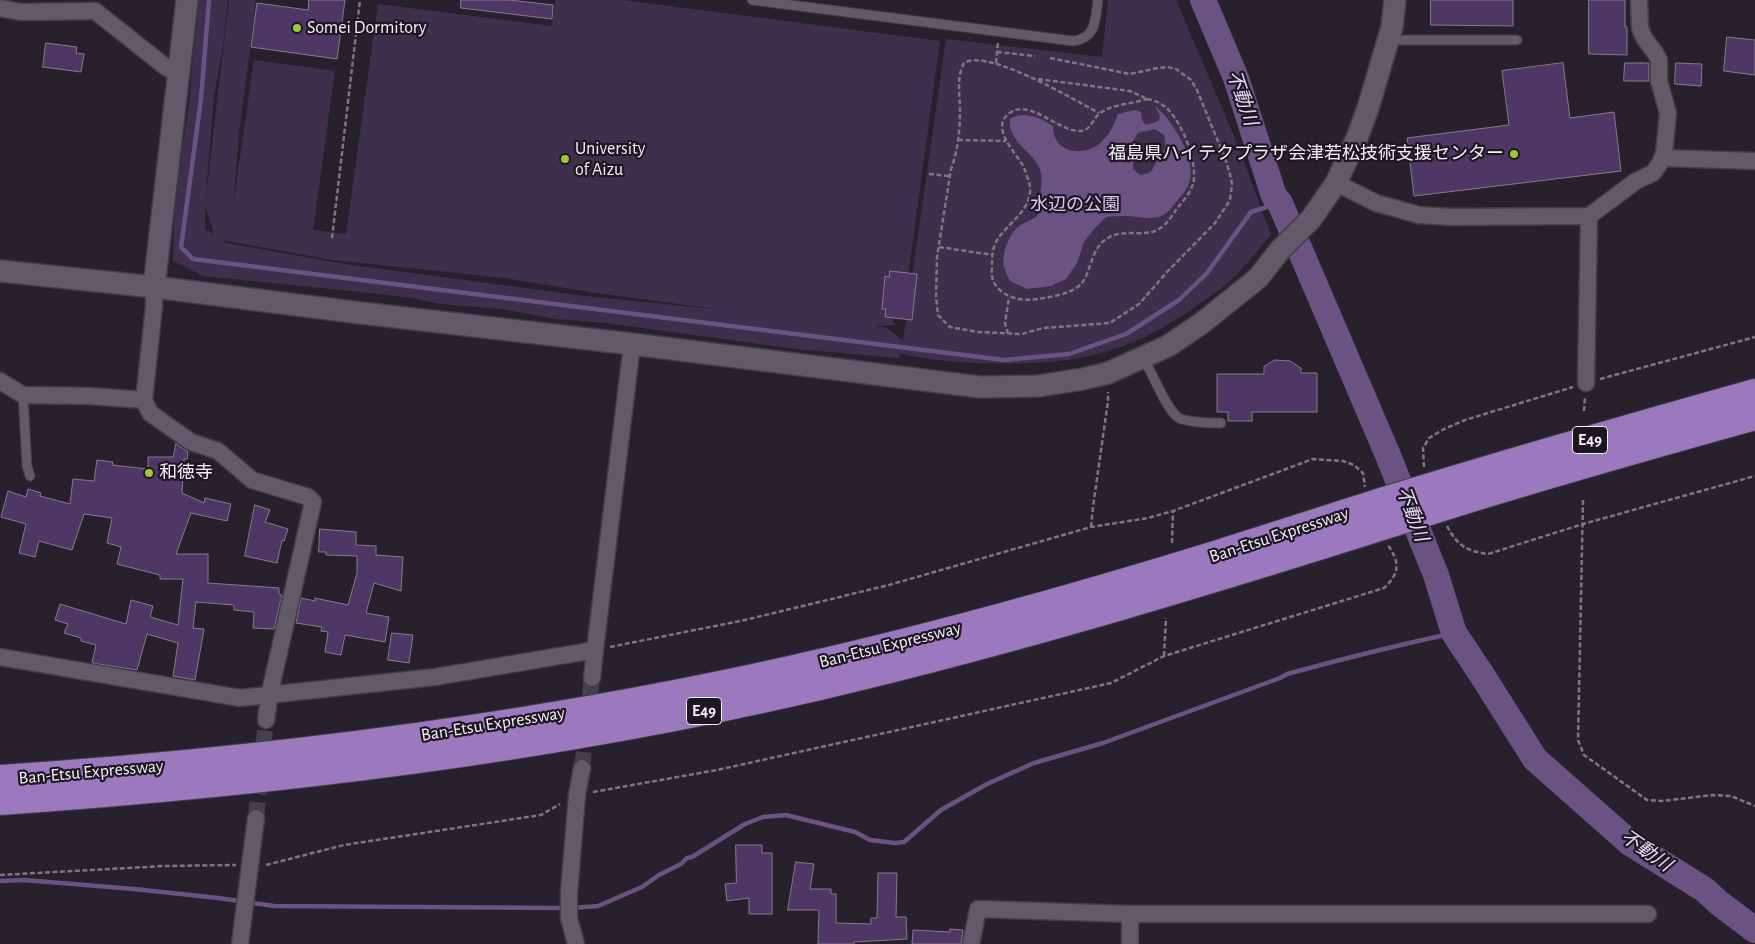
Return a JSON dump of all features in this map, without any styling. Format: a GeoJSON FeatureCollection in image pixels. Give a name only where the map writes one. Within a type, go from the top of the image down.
{"type":"FeatureCollection","features":[{"type":"Feature","properties":{"kind":"highway","name":"Ban-Etsu Expressway"},"geometry":{"type":"LineString","coordinates":[[1435,507],[1755,393]]}},
{"type":"Feature","properties":{"kind":"highway","name":"Ban-Etsu Expressway"},"geometry":{"type":"LineString","coordinates":[[0,779],[166,766],[383,741],[598,708],[715,686],[893,646],[1020,612],[1205,558],[1379,515],[1435,507],[1755,416]]}},
{"type":"Feature","properties":{"kind":"highway","name":"Ban-Etsu Expressway"},"geometry":{"type":"LineString","coordinates":[[0,801],[279,777],[376,765],[486,750],[720,708],[887,669],[1025,633],[1212,579],[1379,515]]}},
{"type":"Feature","properties":{"kind":"street"},"geometry":{"type":"LineString","coordinates":[[187,0],[154,287],[154,306],[144,400],[150,413],[191,442],[218,451],[252,480],[308,497],[312,502],[266,720]]}},
{"type":"Feature","properties":{"kind":"street"},"geometry":{"type":"LineString","coordinates":[[0,271],[154,287],[980,386],[1038,386],[1083,380],[1108,373],[1168,346],[1202,323],[1258,278],[1280,250],[1312,219],[1336,183],[1357,138],[1392,27],[1395,0]]}},
{"type":"Feature","properties":{"kind":"street"},"geometry":{"type":"LineString","coordinates":[[1336,183],[1376,203],[1419,215],[1462,217],[1589,216],[1636,181],[1653,173],[1662,158],[1668,112],[1659,81],[1659,60],[1644,38],[1640,28],[1639,0]]}},
{"type":"Feature","properties":{"kind":"street"},"geometry":{"type":"LineString","coordinates":[[0,8],[21,12],[96,11],[167,68],[179,70]]}},
{"type":"Feature","properties":{"kind":"street"},"geometry":{"type":"LineString","coordinates":[[1662,158],[1755,161]]}},
{"type":"Feature","properties":{"kind":"street"},"geometry":{"type":"LineString","coordinates":[[1586,383],[1589,216]]}},
{"type":"Feature","properties":{"kind":"street"},"geometry":{"type":"LineString","coordinates":[[592,678],[632,344]]}},
{"type":"Feature","properties":{"kind":"street"},"geometry":{"type":"LineString","coordinates":[[0,381],[23,395],[90,396],[144,400]]}},
{"type":"Feature","properties":{"kind":"street"},"geometry":{"type":"LineString","coordinates":[[0,657],[240,698],[435,677],[594,650]]}},
{"type":"Feature","properties":{"kind":"street"},"geometry":{"type":"LineString","coordinates":[[576,942],[568,918],[576,795],[582,768]]}},
{"type":"Feature","properties":{"kind":"street"},"geometry":{"type":"LineString","coordinates":[[240,944],[256,818]]}},
{"type":"Feature","properties":{"kind":"street"},"geometry":{"type":"LineString","coordinates":[[971,944],[978,909],[1130,914],[1648,914]]}},
{"type":"Feature","properties":{"kind":"street"},"geometry":{"type":"LineString","coordinates":[[1130,914],[1130,944]]}},
{"type":"Feature","properties":{"kind":"lane"},"geometry":{"type":"LineString","coordinates":[[752,0],[1074,41],[1081,40],[1092,31],[1098,0]]}},
{"type":"Feature","properties":{"kind":"lane"},"geometry":{"type":"LineString","coordinates":[[1388,40],[1517,40]]}},
{"type":"Feature","properties":{"kind":"lane"},"geometry":{"type":"LineString","coordinates":[[1148,367],[1172,412],[1180,419],[1202,423],[1220,423]]}},
{"type":"Feature","properties":{"kind":"lane"},"geometry":{"type":"LineString","coordinates":[[23,395],[27,466],[30,476]]}},
{"type":"Feature","properties":{"kind":"path"},"geometry":{"type":"LineString","coordinates":[[332,238],[360,0]]}},
{"type":"Feature","properties":{"kind":"path"},"geometry":{"type":"LineString","coordinates":[[996,63],[999,32]]}},
{"type":"Feature","properties":{"kind":"path"},"geometry":{"type":"LineString","coordinates":[[997,52],[1035,56]]}},
{"type":"Feature","properties":{"kind":"path"},"geometry":{"type":"LineString","coordinates":[[1050,58],[1130,74],[1168,67],[1185,74],[1197,90],[1226,161],[1231,178],[1232,192],[1227,207],[1215,223],[1166,272],[1139,304],[1110,323],[1043,328],[1022,334],[978,332],[950,328],[938,315],[936,297],[939,247],[949,176],[956,157],[958,140],[960,110],[958,80],[964,63],[973,59],[996,63],[1035,79],[1099,114]]}},
{"type":"Feature","properties":{"kind":"path"},"geometry":{"type":"LineString","coordinates":[[1035,79],[1130,91],[1162,104],[1173,115],[1192,153],[1194,170],[1193,184],[1188,195],[1167,223],[1159,230],[1116,234],[1108,238],[1095,252],[1085,279],[1081,284],[1061,294],[1026,300],[1010,296],[1002,291],[993,282],[991,276],[996,242],[1020,215],[1030,191],[1029,182],[1022,165],[1006,141],[1003,132],[1004,121],[1010,112],[1018,109],[1027,110],[1077,131],[1086,130],[1099,114],[1114,107],[1147,99]]}},
{"type":"Feature","properties":{"kind":"path"},"geometry":{"type":"LineString","coordinates":[[958,140],[1006,141]]}},
{"type":"Feature","properties":{"kind":"path"},"geometry":{"type":"LineString","coordinates":[[929,174],[949,176]]}},
{"type":"Feature","properties":{"kind":"path"},"geometry":{"type":"LineString","coordinates":[[939,247],[993,255]]}},
{"type":"Feature","properties":{"kind":"path"},"geometry":{"type":"LineString","coordinates":[[1008,334],[1005,322],[1006,306],[1010,296]]}},
{"type":"Feature","properties":{"kind":"path"},"geometry":{"type":"LineString","coordinates":[[1091,527],[1092,507],[1108,401],[1108,373]]}},
{"type":"Feature","properties":{"kind":"path"},"geometry":{"type":"LineString","coordinates":[[0,876],[164,866],[249,869],[344,845],[541,815],[576,795],[717,770],[1111,683],[1164,656],[1384,588],[1394,579],[1398,565],[1363,473],[1354,465],[1343,461],[1313,459],[1173,511],[1148,518],[1091,527],[889,585],[745,620],[594,650]]}},
{"type":"Feature","properties":{"kind":"path"},"geometry":{"type":"LineString","coordinates":[[1435,507],[1452,537],[1463,547],[1474,552],[1488,554],[1583,524],[1755,476]]}},
{"type":"Feature","properties":{"kind":"path"},"geometry":{"type":"LineString","coordinates":[[1583,500],[1578,740],[1584,755],[1647,800],[1662,802],[1713,795],[1731,796],[1755,806]]}},
{"type":"Feature","properties":{"kind":"path"},"geometry":{"type":"LineString","coordinates":[[1172,543],[1173,511]]}},
{"type":"Feature","properties":{"kind":"path"},"geometry":{"type":"LineString","coordinates":[[1164,656],[1166,618]]}},
{"type":"Feature","properties":{"kind":"green space","name":"University of Aizu"},"geometry":{"type":"Polygon","coordinates":[[[199,0],[228,0],[223,46],[214,95],[205,205],[229,0],[256,0],[239,134],[233,206],[254,60],[335,71],[313,230],[346,234],[378,4],[552,26],[555,0],[623,0],[940,41],[903,313],[885,311],[890,314],[895,325],[875,326],[887,328],[903,341],[946,39],[1102,57],[1108,0],[1176,0],[1237,143],[1271,235],[1245,266],[1226,284],[1191,310],[1165,326],[1115,349],[1090,356],[1038,363],[972,363],[901,353],[898,358],[796,349],[606,323],[556,319],[502,309],[441,304],[412,298],[203,276],[173,261],[175,194],[190,98],[199,0]],[[206,208],[205,229],[214,234],[206,208]],[[222,240],[226,243],[344,264],[585,296],[723,310],[590,292],[505,278],[333,260],[222,240]]]}},
{"type":"Feature","properties":{"kind":"shaded area"},"geometry":{"type":"Polygon","coordinates":[[[1155,106],[1169,120],[1182,141],[1187,152],[1191,174],[1184,193],[1167,213],[1154,218],[1106,217],[1084,242],[1077,263],[1066,279],[1051,286],[1027,289],[1010,281],[1003,262],[1006,245],[1018,227],[1035,218],[1040,212],[1043,201],[1040,197],[1042,176],[1038,165],[1013,135],[1010,119],[1015,116],[1026,115],[1043,120],[1053,126],[1055,138],[1061,146],[1066,149],[1083,151],[1103,141],[1111,130],[1118,114],[1135,110],[1141,112],[1142,120],[1146,125],[1159,121],[1160,116],[1155,106]],[[1155,129],[1138,133],[1133,141],[1133,169],[1140,175],[1151,171],[1163,152],[1165,147],[1164,135],[1155,129]]]}},
{"type":"Feature","properties":{"kind":"building","name":"Somei Dormitory"},"geometry":{"type":"Polygon","coordinates":[[[309,0],[345,0],[337,59],[251,47],[257,3],[308,10],[309,0]]]}},
{"type":"Feature","properties":{"kind":"building"},"geometry":{"type":"Polygon","coordinates":[[[461,0],[509,0],[553,5],[552,19],[461,8],[461,0]]]}},
{"type":"Feature","properties":{"kind":"building"},"geometry":{"type":"Polygon","coordinates":[[[1431,0],[1513,0],[1513,26],[1431,25],[1431,0]]]}},
{"type":"Feature","properties":{"kind":"building"},"geometry":{"type":"Polygon","coordinates":[[[1589,0],[1625,0],[1627,55],[1589,54],[1589,0]]]}},
{"type":"Feature","properties":{"kind":"building"},"geometry":{"type":"Polygon","coordinates":[[[1727,37],[1755,40],[1755,75],[1724,71],[1727,37]]]}},
{"type":"Feature","properties":{"kind":"building"},"geometry":{"type":"Polygon","coordinates":[[[46,43],[77,47],[76,53],[84,54],[81,72],[43,67],[46,43]]]}},
{"type":"Feature","properties":{"kind":"building","name":"福島県ハイテクプラザ会津若松技術支援センター"},"geometry":{"type":"Polygon","coordinates":[[[1563,63],[1570,118],[1614,112],[1621,171],[1414,196],[1407,138],[1509,125],[1502,71],[1563,63]]]}},
{"type":"Feature","properties":{"kind":"building"},"geometry":{"type":"Polygon","coordinates":[[[1625,63],[1649,63],[1649,81],[1624,81],[1625,63]]]}},
{"type":"Feature","properties":{"kind":"building"},"geometry":{"type":"Polygon","coordinates":[[[1676,63],[1702,64],[1701,86],[1675,84],[1676,63]]]}},
{"type":"Feature","properties":{"kind":"building"},"geometry":{"type":"Polygon","coordinates":[[[890,271],[917,274],[912,320],[885,317],[886,309],[882,309],[885,276],[889,277],[890,271]]]}},
{"type":"Feature","properties":{"kind":"building"},"geometry":{"type":"Polygon","coordinates":[[[1275,360],[1290,361],[1301,368],[1301,373],[1317,373],[1317,412],[1252,412],[1252,421],[1228,421],[1228,412],[1217,412],[1217,374],[1264,374],[1264,367],[1275,360]]]}},
{"type":"Feature","properties":{"kind":"building"},"geometry":{"type":"Polygon","coordinates":[[[176,444],[188,452],[187,459],[184,459],[182,493],[204,503],[205,498],[231,504],[227,521],[191,513],[176,554],[208,554],[208,583],[279,588],[279,594],[282,595],[274,629],[253,628],[254,612],[234,610],[234,605],[196,602],[193,628],[204,629],[195,680],[173,676],[178,643],[147,634],[137,670],[92,663],[96,645],[81,641],[81,638],[64,633],[68,624],[55,620],[60,604],[126,624],[131,600],[153,606],[150,617],[178,625],[183,579],[160,579],[160,575],[117,564],[121,547],[107,543],[112,518],[84,514],[72,550],[39,541],[35,557],[19,553],[26,524],[1,517],[8,491],[26,497],[28,489],[41,493],[40,496],[70,504],[73,479],[94,481],[97,460],[113,462],[112,465],[148,469],[148,457],[173,457],[176,444]]]}},
{"type":"Feature","properties":{"kind":"building"},"geometry":{"type":"Polygon","coordinates":[[[255,505],[270,510],[265,522],[288,529],[284,541],[282,540],[277,563],[245,556],[255,505]]]}},
{"type":"Feature","properties":{"kind":"building"},"geometry":{"type":"Polygon","coordinates":[[[320,529],[356,532],[356,545],[376,546],[376,555],[403,557],[401,591],[374,583],[366,613],[389,617],[385,642],[345,635],[341,655],[325,652],[328,632],[321,631],[322,627],[296,623],[301,598],[315,601],[315,598],[348,605],[357,573],[357,556],[326,555],[326,552],[319,552],[320,529]]]}},
{"type":"Feature","properties":{"kind":"building"},"geometry":{"type":"Polygon","coordinates":[[[392,633],[413,635],[409,663],[388,660],[392,633]]]}},
{"type":"Feature","properties":{"kind":"building"},"geometry":{"type":"Polygon","coordinates":[[[736,845],[762,845],[762,853],[772,853],[772,914],[749,914],[749,898],[727,901],[725,884],[736,883],[736,845]]]}},
{"type":"Feature","properties":{"kind":"building"},"geometry":{"type":"Polygon","coordinates":[[[796,862],[814,864],[810,889],[831,889],[831,894],[836,894],[836,923],[871,924],[871,918],[877,918],[878,873],[897,873],[896,917],[906,917],[907,939],[854,942],[854,944],[818,944],[819,910],[788,910],[796,862]]]}},
{"type":"Feature","properties":{"kind":"building"},"geometry":{"type":"Polygon","coordinates":[[[950,929],[963,930],[961,944],[912,944],[913,930],[950,932],[950,929]]]}},
{"type":"Feature","properties":{"kind":"waterway"},"geometry":{"type":"LineString","coordinates":[[209,0],[201,99],[181,247],[193,259],[1004,360],[1069,354],[1126,334],[1179,300],[1207,273],[1251,212],[1280,203]]}},
{"type":"Feature","properties":{"kind":"waterway","name":"不動川"},"geometry":{"type":"LineString","coordinates":[[1203,0],[1236,78],[1274,196],[1280,203],[1387,453],[1436,575],[1454,633],[1535,759],[1630,843],[1705,890],[1755,930]]}},
{"type":"Feature","properties":{"kind":"waterway"},"geometry":{"type":"LineString","coordinates":[[572,908],[598,906],[642,887],[745,824],[763,817],[786,815],[855,832],[870,840],[895,843],[904,842],[941,810],[987,784],[1034,763],[1103,743],[1287,674],[1370,652],[1454,633]]}},
{"type":"Feature","properties":{"kind":"waterway"},"geometry":{"type":"LineString","coordinates":[[0,881],[24,880],[134,889],[274,906],[565,908]]}},
{"type":"Feature","properties":{"kind":"tunnel"},"geometry":{"type":"LineString","coordinates":[[582,768],[592,678]]}},
{"type":"Feature","properties":{"kind":"tunnel"},"geometry":{"type":"LineString","coordinates":[[256,818],[266,720]]}},
{"type":"Feature","properties":{"kind":"place","name":"Somei Dormitory"},"geometry":{"type":"Point","coordinates":[297,28]}},
{"type":"Feature","properties":{"kind":"place","name":"福島県ハイテクプラザ会津若松技術支援センター"},"geometry":{"type":"Point","coordinates":[1514,154]}},
{"type":"Feature","properties":{"kind":"place","name":"University of Aizu"},"geometry":{"type":"Point","coordinates":[565,159]}},
{"type":"Feature","properties":{"kind":"place","name":"和徳寺"},"geometry":{"type":"Point","coordinates":[149,473]}},
{"type":"Feature","properties":{"kind":"park label","name":"水辺の公園"},"geometry":{"type":"Point","coordinates":[1075,205]}}]}
